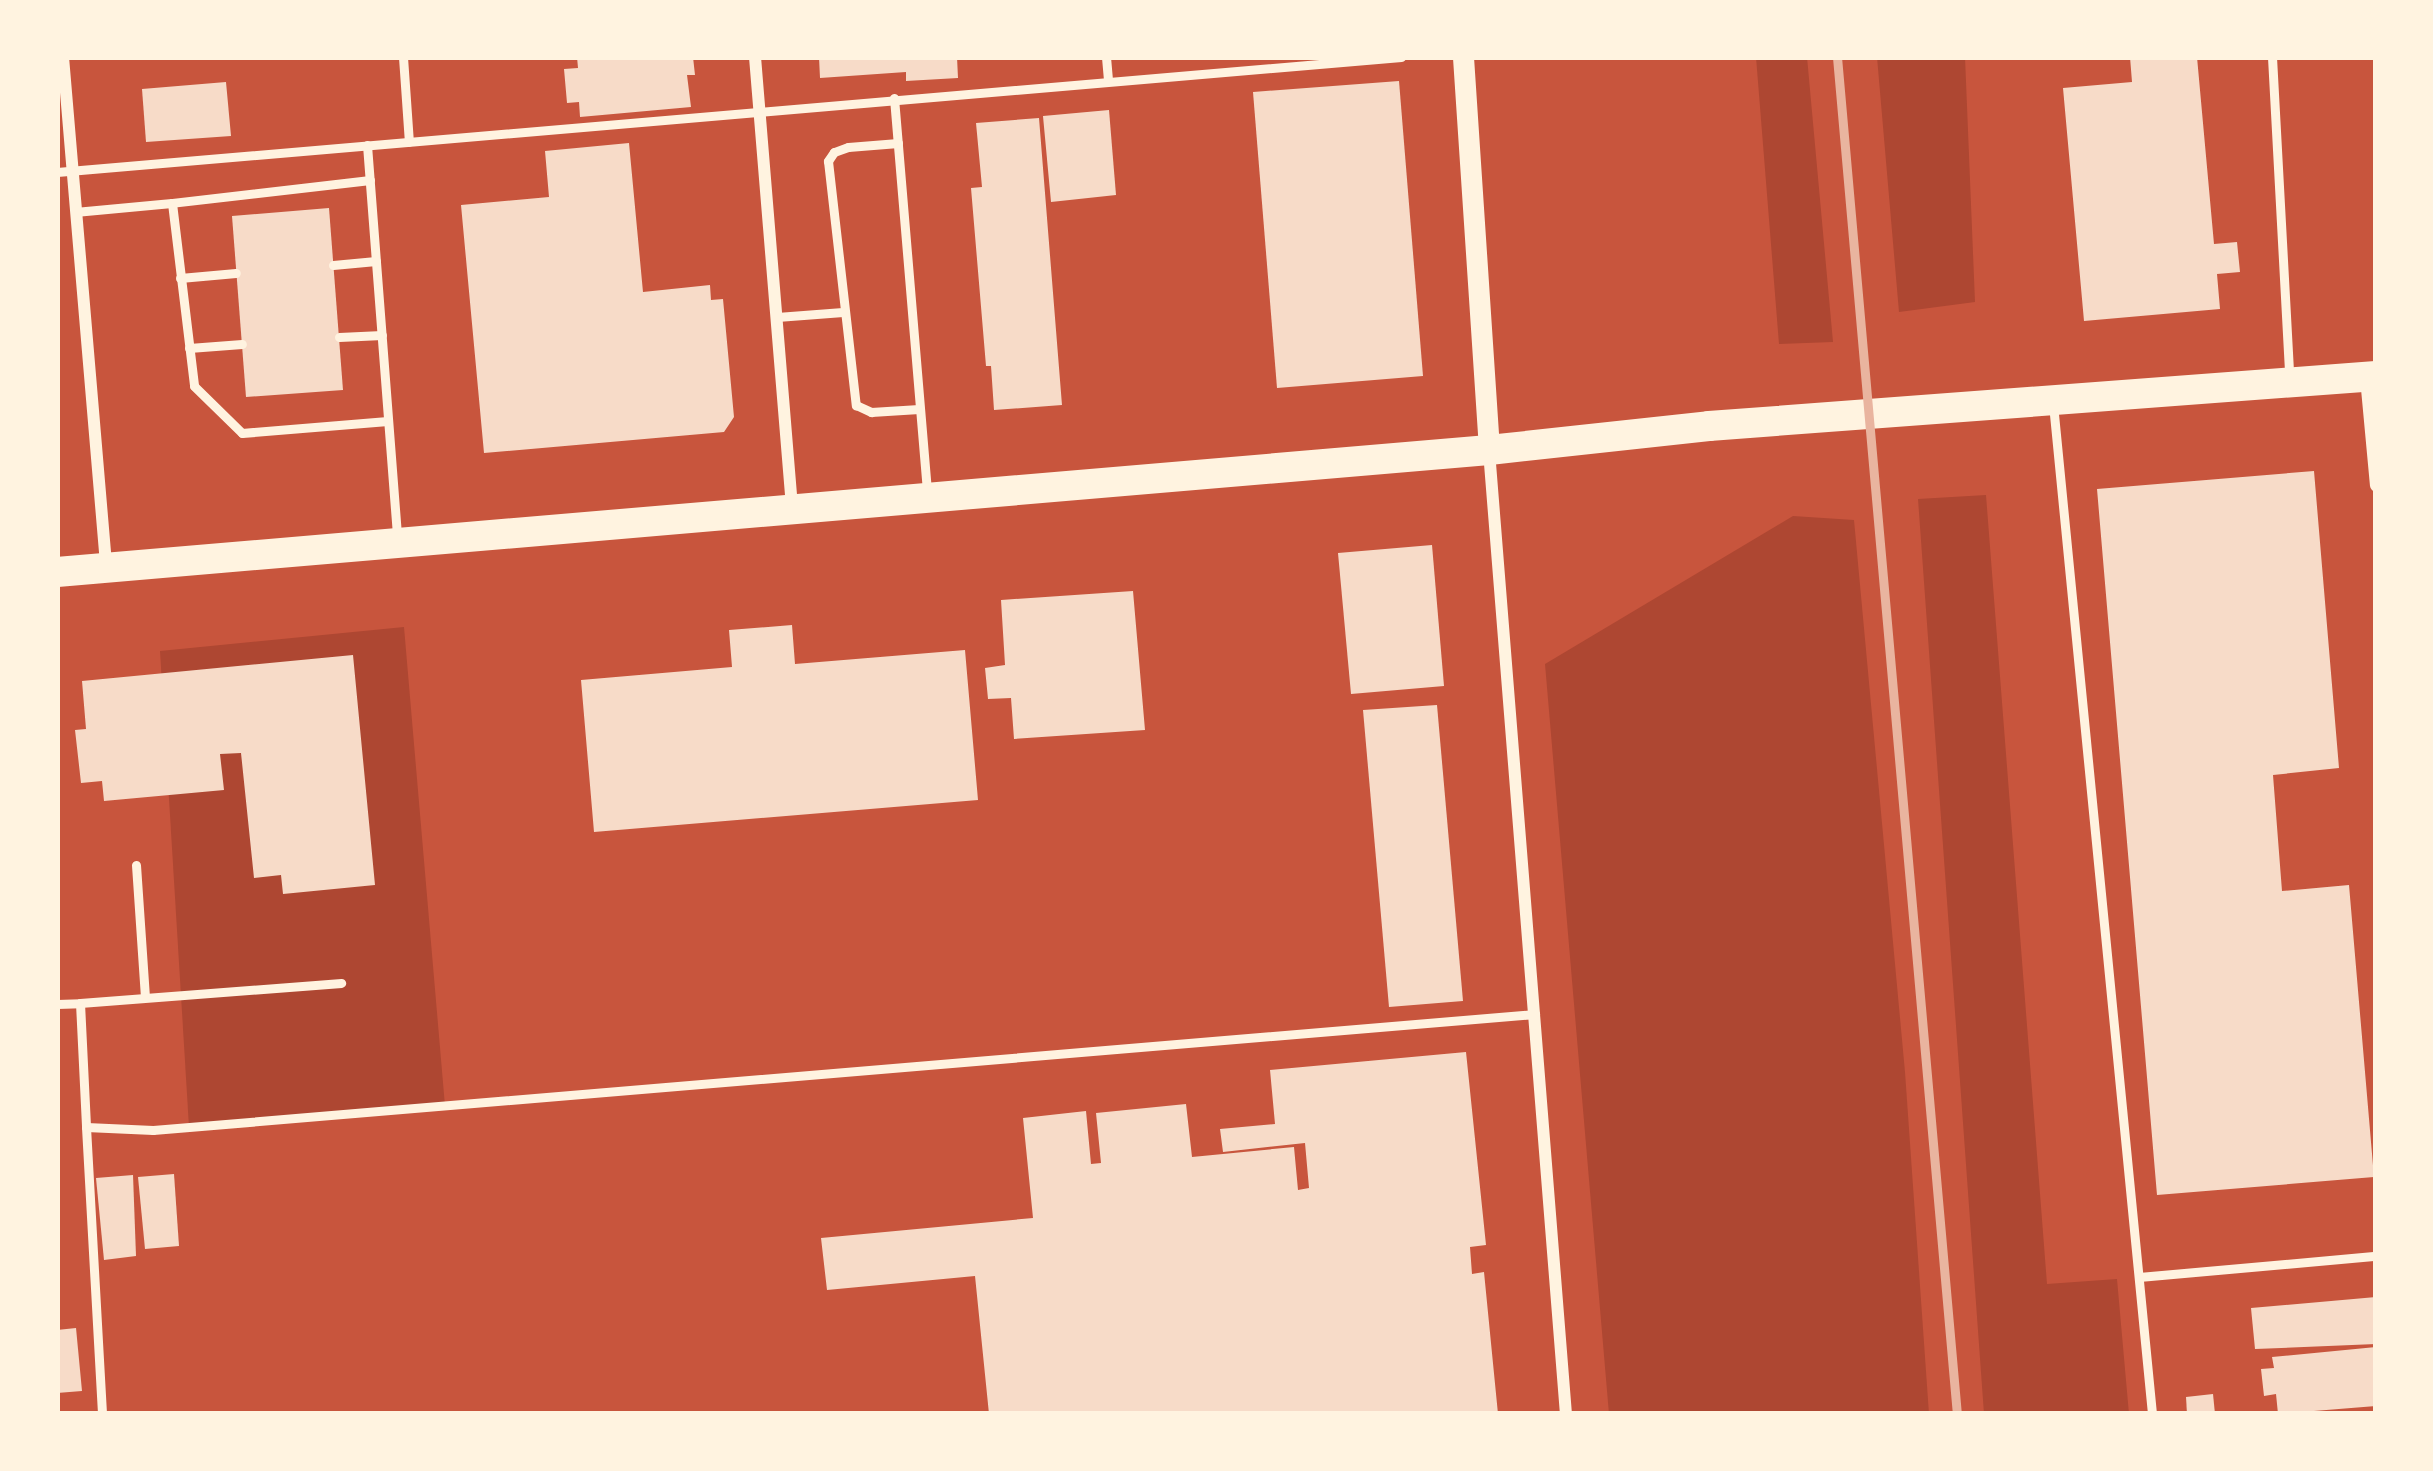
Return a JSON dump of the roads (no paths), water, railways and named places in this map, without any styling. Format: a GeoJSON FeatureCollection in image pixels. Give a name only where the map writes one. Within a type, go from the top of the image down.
{"type":"FeatureCollection","features":[{"type":"Feature","properties":{"kind":"main road"},"geometry":{"type":"LineString","coordinates":[[57,572],[1489,450],[1709,426],[2371,376]]}},
{"type":"Feature","properties":{"kind":"street"},"geometry":{"type":"LineString","coordinates":[[63,57],[64,172],[75,212],[106,567]]}},
{"type":"Feature","properties":{"kind":"street"},"geometry":{"type":"LineString","coordinates":[[755,57],[793,508]]}},
{"type":"Feature","properties":{"kind":"street"},"geometry":{"type":"LineString","coordinates":[[1462,57],[1565,1414]]}},
{"type":"Feature","properties":{"kind":"street"},"geometry":{"type":"LineString","coordinates":[[2371,376],[2376,486]]}},
{"type":"Feature","properties":{"kind":"lane"},"geometry":{"type":"LineString","coordinates":[[403,57],[409,142]]}},
{"type":"Feature","properties":{"kind":"lane"},"geometry":{"type":"LineString","coordinates":[[1106,57],[1108,81]]}},
{"type":"Feature","properties":{"kind":"lane"},"geometry":{"type":"LineString","coordinates":[[64,172],[1401,57]]}},
{"type":"Feature","properties":{"kind":"lane"},"geometry":{"type":"LineString","coordinates":[[2272,57],[2289,382]]}},
{"type":"Feature","properties":{"kind":"lane"},"geometry":{"type":"LineString","coordinates":[[894,98],[927,497]]}},
{"type":"Feature","properties":{"kind":"lane"},"geometry":{"type":"LineString","coordinates":[[898,143],[848,147],[834,152],[828,161],[856,405],[872,412],[920,409]]}},
{"type":"Feature","properties":{"kind":"lane"},"geometry":{"type":"LineString","coordinates":[[368,145],[397,542]]}},
{"type":"Feature","properties":{"kind":"lane"},"geometry":{"type":"LineString","coordinates":[[75,212],[370,179]]}},
{"type":"Feature","properties":{"kind":"lane"},"geometry":{"type":"LineString","coordinates":[[172,203],[194,386],[242,433],[388,421]]}},
{"type":"Feature","properties":{"kind":"lane"},"geometry":{"type":"LineString","coordinates":[[333,265],[376,261]]}},
{"type":"Feature","properties":{"kind":"lane"},"geometry":{"type":"LineString","coordinates":[[180,278],[236,273]]}},
{"type":"Feature","properties":{"kind":"lane"},"geometry":{"type":"LineString","coordinates":[[777,317],[843,312]]}},
{"type":"Feature","properties":{"kind":"lane"},"geometry":{"type":"LineString","coordinates":[[339,337],[382,334]]}},
{"type":"Feature","properties":{"kind":"lane"},"geometry":{"type":"LineString","coordinates":[[189,347],[242,344]]}},
{"type":"Feature","properties":{"kind":"lane"},"geometry":{"type":"LineString","coordinates":[[2052,400],[2152,1414]]}},
{"type":"Feature","properties":{"kind":"lane"},"geometry":{"type":"LineString","coordinates":[[136,865],[145,997]]}},
{"type":"Feature","properties":{"kind":"lane"},"geometry":{"type":"LineString","coordinates":[[57,1004],[341,983]]}},
{"type":"Feature","properties":{"kind":"lane"},"geometry":{"type":"LineString","coordinates":[[80,1003],[102,1414]]}},
{"type":"Feature","properties":{"kind":"lane"},"geometry":{"type":"LineString","coordinates":[[86,1127],[153,1130],[1534,1014]]}},
{"type":"Feature","properties":{"kind":"lane"},"geometry":{"type":"LineString","coordinates":[[2139,1277],[2376,1256]]}},
{"type":"Feature","properties":{"kind":"railway"},"geometry":{"type":"LineString","coordinates":[[1837,57],[1957,1414]]}}]}
